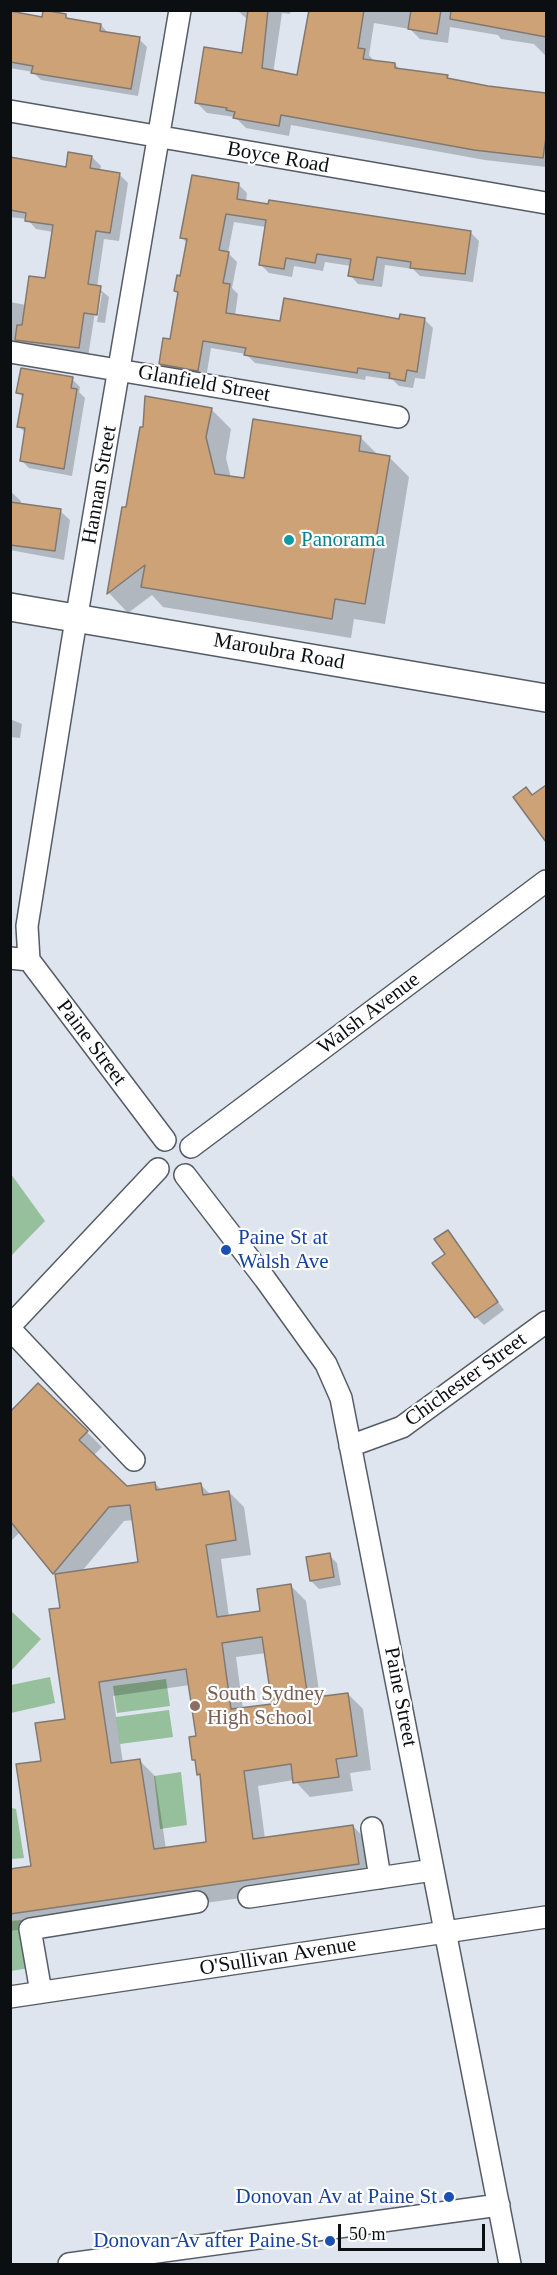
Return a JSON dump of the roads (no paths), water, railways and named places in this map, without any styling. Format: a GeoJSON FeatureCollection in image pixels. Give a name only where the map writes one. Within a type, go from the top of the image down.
{"type":"FeatureCollection","features":[{"type":"Feature","properties":{"kind":"main road","name":"Maroubra Road"},"geometry":{"type":"LineString","coordinates":[[10,607],[546,698]]}},
{"type":"Feature","properties":{"kind":"street","name":"Hannan Street"},"geometry":{"type":"LineString","coordinates":[[20,959],[180,10]]}},
{"type":"Feature","properties":{"kind":"street","name":"Boyce Road"},"geometry":{"type":"LineString","coordinates":[[10,111],[546,203]]}},
{"type":"Feature","properties":{"kind":"street","name":"Glanfield Street"},"geometry":{"type":"LineString","coordinates":[[10,352],[398,417]]}},
{"type":"Feature","properties":{"kind":"street","name":"Walsh Avenue"},"geometry":{"type":"LineString","coordinates":[[191,1146],[546,881]]}},
{"type":"Feature","properties":{"kind":"street","name":"Paine Street"},"geometry":{"type":"LineString","coordinates":[[20,959],[165,1140]]}},
{"type":"Feature","properties":{"kind":"street"},"geometry":{"type":"LineString","coordinates":[[181,1139],[191,1146],[195,1159],[194,1165],[185,1175],[171,1178],[158,1169],[155,1152],[165,1140],[181,1139]]}},
{"type":"Feature","properties":{"kind":"street"},"geometry":{"type":"LineString","coordinates":[[134,1460],[10,1327],[158,1169]]}},
{"type":"Feature","properties":{"kind":"street","name":"Paine Street"},"geometry":{"type":"LineString","coordinates":[[185,1175],[266,1279],[326,1364],[341,1398],[510,2265]]}},
{"type":"Feature","properties":{"kind":"street","name":"Chichester Street"},"geometry":{"type":"LineString","coordinates":[[350,1446],[402,1427],[546,1322]]}},
{"type":"Feature","properties":{"kind":"street"},"geometry":{"type":"LineString","coordinates":[[372,1828],[380,1878]]}},
{"type":"Feature","properties":{"kind":"street"},"geometry":{"type":"LineString","coordinates":[[249,1898],[433,1870]]}},
{"type":"Feature","properties":{"kind":"street"},"geometry":{"type":"LineString","coordinates":[[41,1992],[30,1929],[197,1902]]}},
{"type":"Feature","properties":{"kind":"street","name":"O'Sullivan Avenue"},"geometry":{"type":"LineString","coordinates":[[10,1997],[546,1917]]}},
{"type":"Feature","properties":{"kind":"street"},"geometry":{"type":"LineString","coordinates":[[69,2265],[499,2205]]}},
{"type":"Feature","properties":{"kind":"place","name":"Panorama"},"geometry":{"type":"Point","coordinates":[289,540]}},
{"type":"Feature","properties":{"kind":"place","name":"Paine St at Walsh Ave"},"geometry":{"type":"Point","coordinates":[226,1250]}},
{"type":"Feature","properties":{"kind":"place","name":"South Sydney High School"},"geometry":{"type":"Point","coordinates":[195,1706]}},
{"type":"Feature","properties":{"kind":"place","name":"Donovan Av at Paine St"},"geometry":{"type":"Point","coordinates":[449,2197]}},
{"type":"Feature","properties":{"kind":"place","name":"Donovan Av after Paine St"},"geometry":{"type":"Point","coordinates":[330,2241]}}]}
